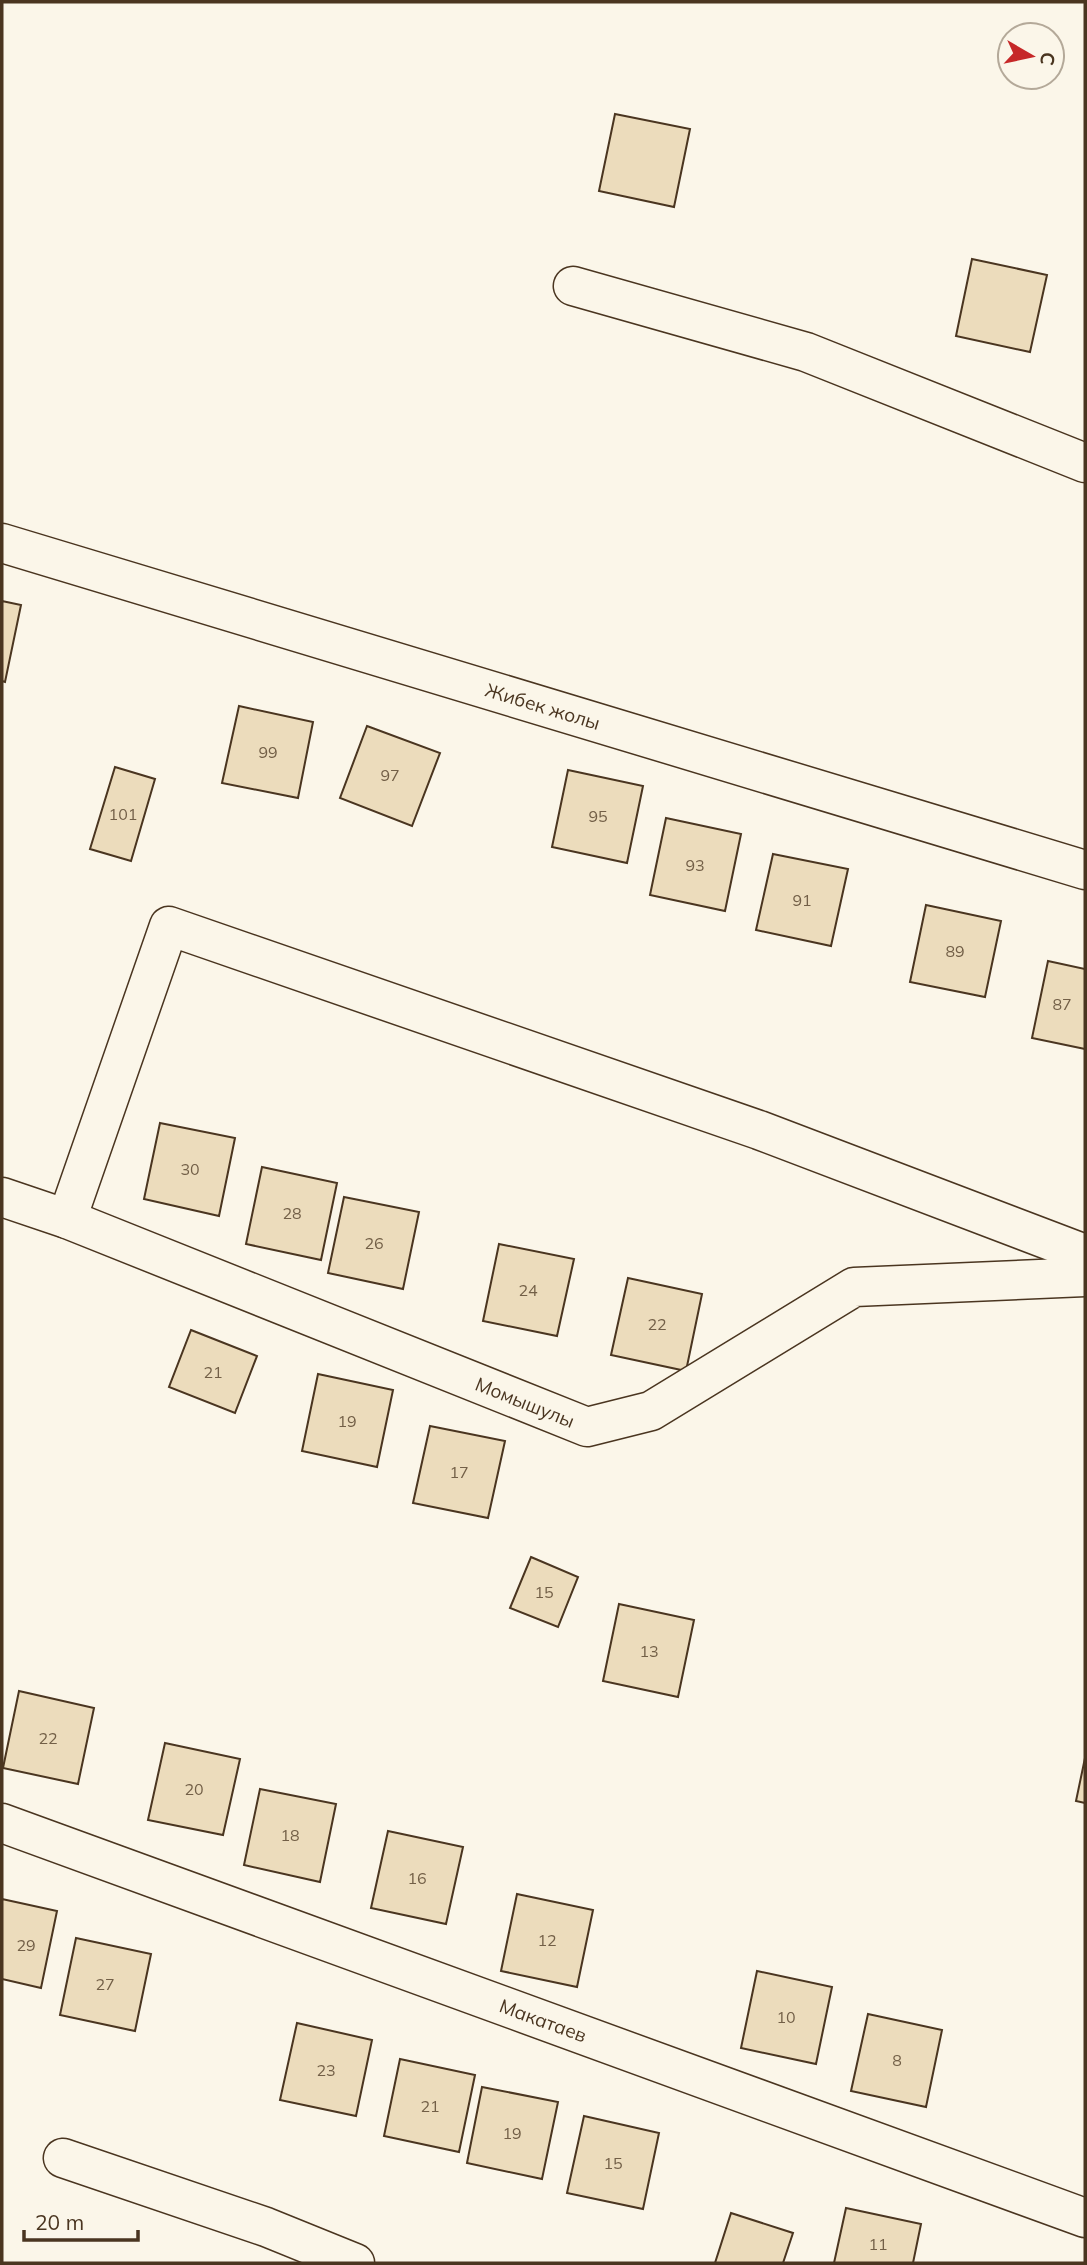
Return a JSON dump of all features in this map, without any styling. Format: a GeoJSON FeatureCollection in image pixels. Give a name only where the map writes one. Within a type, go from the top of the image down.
{"type":"FeatureCollection","features":[{"type":"Feature","properties":{"kind":"street"},"geometry":{"type":"LineString","coordinates":[[573,286],[806,352],[1085,463]]}},
{"type":"Feature","properties":{"kind":"street","name":"Жибек жолы"},"geometry":{"type":"LineString","coordinates":[[2,543],[1085,870]]}},
{"type":"Feature","properties":{"kind":"street"},"geometry":{"type":"LineString","coordinates":[[66,1219],[169,926],[760,1129],[1085,1254]]}},
{"type":"Feature","properties":{"kind":"street","name":"Момышулы"},"geometry":{"type":"LineString","coordinates":[[2,1198],[66,1219],[587,1427],[651,1411],[854,1287],[1085,1277]]}},
{"type":"Feature","properties":{"kind":"street","name":"Макатаев"},"geometry":{"type":"LineString","coordinates":[[2,1823],[1085,2218]]}},
{"type":"Feature","properties":{"kind":"street"},"geometry":{"type":"LineString","coordinates":[[63,2158],[266,2227],[355,2263]]}},
{"type":"Feature","properties":{"kind":"building"},"geometry":{"type":"Polygon","coordinates":[[[615,114],[690,129],[674,207],[599,191],[615,114]]]}},
{"type":"Feature","properties":{"kind":"building"},"geometry":{"type":"Polygon","coordinates":[[[972,259],[1047,275],[1030,352],[956,336],[972,259]]]}},
{"type":"Feature","properties":{"kind":"building"},"geometry":{"type":"Polygon","coordinates":[[[2,601],[21,605],[5,682],[2,681],[2,601]]]}},
{"type":"Feature","properties":{"kind":"building"},"geometry":{"type":"Polygon","coordinates":[[[239,706],[313,722],[298,798],[222,783],[239,706]]]}},
{"type":"Feature","properties":{"kind":"building"},"geometry":{"type":"Polygon","coordinates":[[[367,726],[440,753],[412,826],[340,798],[367,726]]]}},
{"type":"Feature","properties":{"kind":"building"},"geometry":{"type":"Polygon","coordinates":[[[115,767],[155,779],[131,861],[90,849],[115,767]]]}},
{"type":"Feature","properties":{"kind":"building"},"geometry":{"type":"Polygon","coordinates":[[[568,770],[643,786],[627,863],[552,847],[568,770]]]}},
{"type":"Feature","properties":{"kind":"building"},"geometry":{"type":"Polygon","coordinates":[[[666,818],[741,834],[725,911],[650,895],[666,818]]]}},
{"type":"Feature","properties":{"kind":"building"},"geometry":{"type":"Polygon","coordinates":[[[773,854],[848,869],[831,946],[756,930],[773,854]]]}},
{"type":"Feature","properties":{"kind":"building"},"geometry":{"type":"Polygon","coordinates":[[[926,905],[1001,921],[985,997],[910,982],[926,905]]]}},
{"type":"Feature","properties":{"kind":"building"},"geometry":{"type":"Polygon","coordinates":[[[1048,961],[1085,969],[1085,1049],[1032,1038],[1048,961]]]}},
{"type":"Feature","properties":{"kind":"building"},"geometry":{"type":"Polygon","coordinates":[[[160,1123],[235,1138],[219,1216],[144,1199],[160,1123]]]}},
{"type":"Feature","properties":{"kind":"building"},"geometry":{"type":"Polygon","coordinates":[[[262,1167],[337,1183],[321,1260],[246,1244],[262,1167]]]}},
{"type":"Feature","properties":{"kind":"building"},"geometry":{"type":"Polygon","coordinates":[[[344,1197],[419,1212],[403,1289],[328,1273],[344,1197]]]}},
{"type":"Feature","properties":{"kind":"building"},"geometry":{"type":"Polygon","coordinates":[[[499,1244],[574,1259],[557,1336],[483,1321],[499,1244]]]}},
{"type":"Feature","properties":{"kind":"building"},"geometry":{"type":"Polygon","coordinates":[[[628,1278],[702,1294],[686,1371],[611,1355],[628,1278]]]}},
{"type":"Feature","properties":{"kind":"building"},"geometry":{"type":"Polygon","coordinates":[[[191,1330],[257,1356],[235,1413],[169,1387],[191,1330]]]}},
{"type":"Feature","properties":{"kind":"building"},"geometry":{"type":"Polygon","coordinates":[[[318,1374],[393,1390],[377,1467],[302,1451],[318,1374]]]}},
{"type":"Feature","properties":{"kind":"building"},"geometry":{"type":"Polygon","coordinates":[[[430,1426],[505,1441],[488,1518],[413,1503],[430,1426]]]}},
{"type":"Feature","properties":{"kind":"building"},"geometry":{"type":"Polygon","coordinates":[[[531,1557],[578,1577],[558,1627],[510,1608],[531,1557]]]}},
{"type":"Feature","properties":{"kind":"building"},"geometry":{"type":"Polygon","coordinates":[[[619,1604],[694,1620],[678,1697],[603,1681],[619,1604]]]}},
{"type":"Feature","properties":{"kind":"building"},"geometry":{"type":"Polygon","coordinates":[[[19,1691],[94,1708],[78,1784],[3,1768],[19,1691]]]}},
{"type":"Feature","properties":{"kind":"building"},"geometry":{"type":"Polygon","coordinates":[[[165,1743],[240,1759],[223,1835],[148,1820],[165,1743]]]}},
{"type":"Feature","properties":{"kind":"building"},"geometry":{"type":"Polygon","coordinates":[[[1085,1758],[1085,1803],[1076,1801],[1085,1758]]]}},
{"type":"Feature","properties":{"kind":"building"},"geometry":{"type":"Polygon","coordinates":[[[260,1789],[336,1804],[320,1882],[244,1865],[260,1789]]]}},
{"type":"Feature","properties":{"kind":"building"},"geometry":{"type":"Polygon","coordinates":[[[388,1831],[463,1847],[446,1924],[371,1908],[388,1831]]]}},
{"type":"Feature","properties":{"kind":"building"},"geometry":{"type":"Polygon","coordinates":[[[517,1894],[593,1910],[577,1987],[501,1971],[517,1894]]]}},
{"type":"Feature","properties":{"kind":"building"},"geometry":{"type":"Polygon","coordinates":[[[2,1899],[57,1911],[41,1988],[2,1979],[2,1899]]]}},
{"type":"Feature","properties":{"kind":"building"},"geometry":{"type":"Polygon","coordinates":[[[76,1938],[151,1954],[135,2031],[60,2015],[76,1938]]]}},
{"type":"Feature","properties":{"kind":"building"},"geometry":{"type":"Polygon","coordinates":[[[757,1971],[832,1987],[816,2064],[741,2048],[757,1971]]]}},
{"type":"Feature","properties":{"kind":"building"},"geometry":{"type":"Polygon","coordinates":[[[868,2014],[942,2030],[926,2107],[851,2091],[868,2014]]]}},
{"type":"Feature","properties":{"kind":"building"},"geometry":{"type":"Polygon","coordinates":[[[297,2023],[372,2040],[356,2116],[280,2100],[297,2023]]]}},
{"type":"Feature","properties":{"kind":"building"},"geometry":{"type":"Polygon","coordinates":[[[400,2059],[475,2075],[459,2152],[384,2136],[400,2059]]]}},
{"type":"Feature","properties":{"kind":"building"},"geometry":{"type":"Polygon","coordinates":[[[482,2087],[558,2102],[542,2179],[467,2163],[482,2087]]]}},
{"type":"Feature","properties":{"kind":"building"},"geometry":{"type":"Polygon","coordinates":[[[584,2116],[659,2133],[643,2209],[567,2193],[584,2116]]]}},
{"type":"Feature","properties":{"kind":"building"},"geometry":{"type":"Polygon","coordinates":[[[846,2208],[921,2224],[913,2263],[834,2263],[846,2208]]]}},
{"type":"Feature","properties":{"kind":"building"},"geometry":{"type":"Polygon","coordinates":[[[731,2213],[793,2233],[783,2263],[715,2263],[731,2213]]]}}]}
